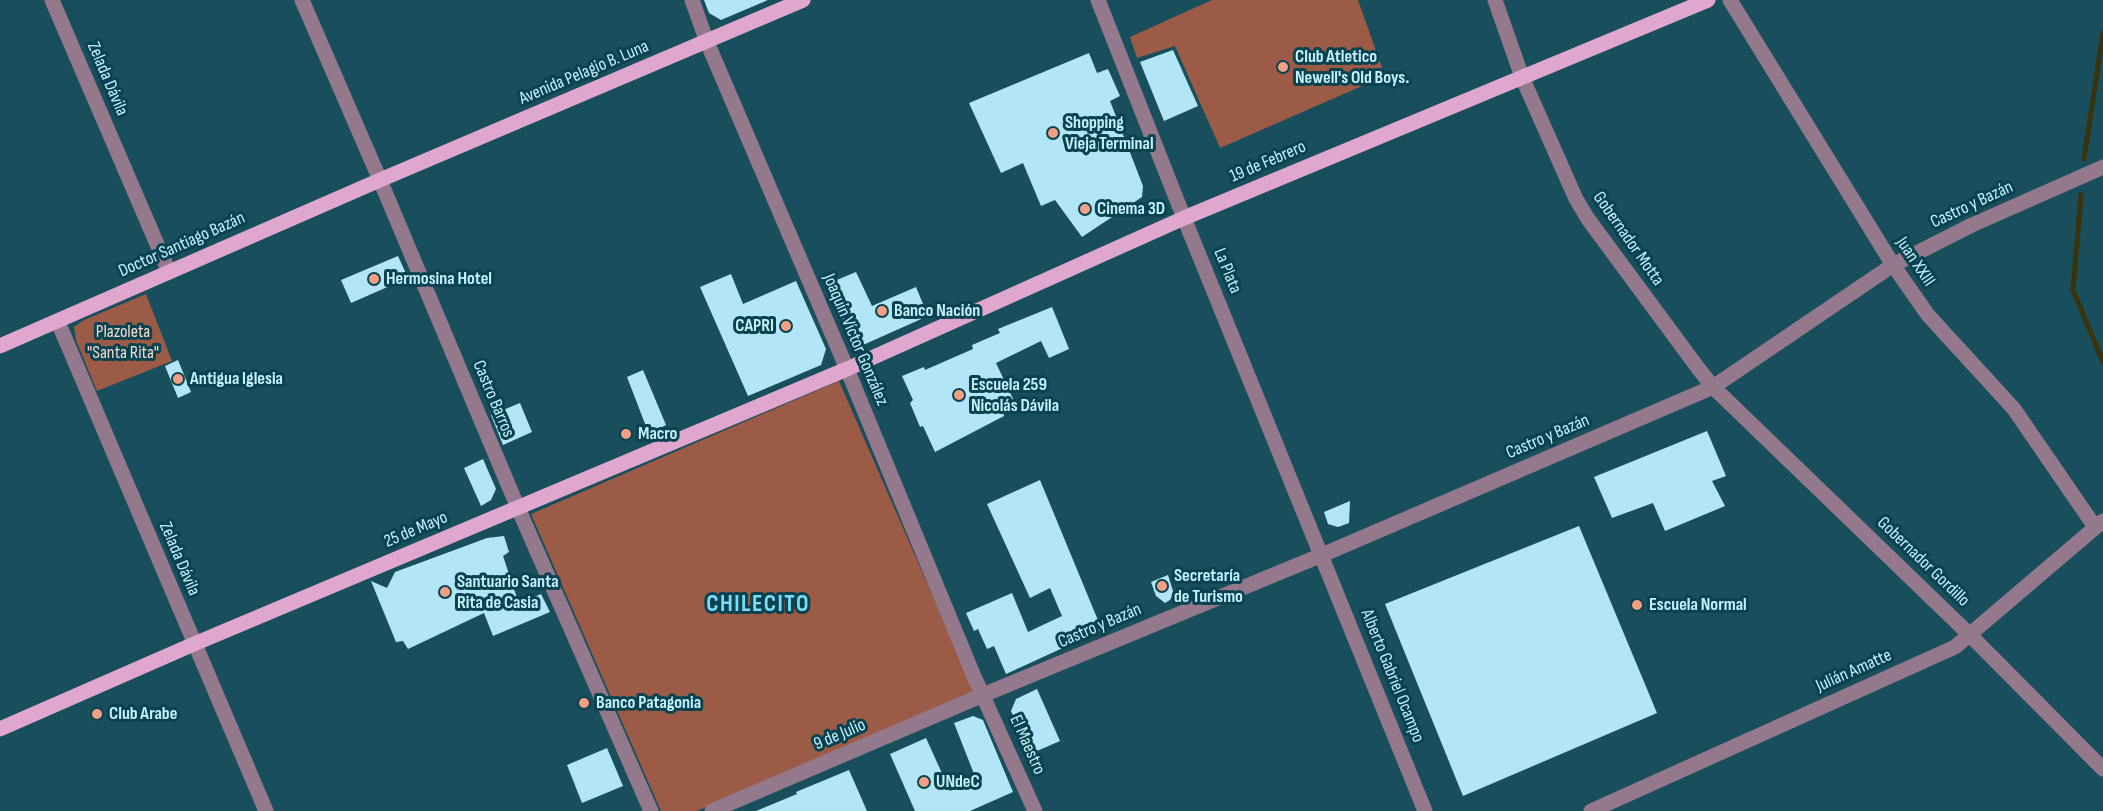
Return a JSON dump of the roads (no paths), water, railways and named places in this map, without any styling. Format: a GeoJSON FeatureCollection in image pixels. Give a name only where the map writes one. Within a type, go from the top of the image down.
{"type":"FeatureCollection","features":[{"type":"Feature","properties":{"kind":"main road","name":"Avenida Pelagio B. Luna"},"geometry":{"type":"LineString","coordinates":[[380,180],[803,0]]}},
{"type":"Feature","properties":{"kind":"main road","name":"19 de Febrero"},"geometry":{"type":"LineString","coordinates":[[847,369],[1184,219],[1708,0]]}},
{"type":"Feature","properties":{"kind":"main road","name":"Doctor Santiago Bazán"},"geometry":{"type":"LineString","coordinates":[[0,345],[380,180]]}},
{"type":"Feature","properties":{"kind":"main road","name":"25 de Mayo"},"geometry":{"type":"LineString","coordinates":[[0,729],[194,644],[847,369]]}},
{"type":"Feature","properties":{"kind":"street","name":"Zelada Dávila"},"geometry":{"type":"LineString","coordinates":[[52,0],[169,272]]}},
{"type":"Feature","properties":{"kind":"street","name":"Castro Barros"},"geometry":{"type":"LineString","coordinates":[[302,0],[518,508],[651,811]]}},
{"type":"Feature","properties":{"kind":"street","name":"Joaquín Víctor González"},"geometry":{"type":"LineString","coordinates":[[692,0],[707,42],[983,695]]}},
{"type":"Feature","properties":{"kind":"street","name":"La Plata"},"geometry":{"type":"LineString","coordinates":[[1098,0],[1184,219],[1322,555]]}},
{"type":"Feature","properties":{"kind":"street","name":"Gobernador Motta"},"geometry":{"type":"LineString","coordinates":[[1496,0],[1522,77],[1576,199],[1588,219],[1713,387]]}},
{"type":"Feature","properties":{"kind":"street","name":"Juan XXIII"},"geometry":{"type":"LineString","coordinates":[[1730,0],[1893,265],[1928,315],[2014,409],[2099,524]]}},
{"type":"Feature","properties":{"kind":"street","name":"Castro y Bazán"},"geometry":{"type":"LineString","coordinates":[[983,695],[1322,555],[1713,387],[1893,265],[1972,225],[2103,167]]}},
{"type":"Feature","properties":{"kind":"street","name":"Zelada Dávila"},"geometry":{"type":"LineString","coordinates":[[57,322],[266,811]]}},
{"type":"Feature","properties":{"kind":"street","name":"Gobernador Gordillo"},"geometry":{"type":"LineString","coordinates":[[1713,387],[1970,635],[2103,769]]}},
{"type":"Feature","properties":{"kind":"street","name":"Julián Amatte"},"geometry":{"type":"LineString","coordinates":[[1592,811],[1955,647],[2099,524]]}},
{"type":"Feature","properties":{"kind":"street","name":"Alberto Gabriel Ocampo"},"geometry":{"type":"LineString","coordinates":[[1322,555],[1425,811]]}},
{"type":"Feature","properties":{"kind":"street","name":"9 de Julio"},"geometry":{"type":"LineString","coordinates":[[712,811],[983,695]]}},
{"type":"Feature","properties":{"kind":"street","name":"El Maestro"},"geometry":{"type":"LineString","coordinates":[[983,695],[1035,811]]}},
{"type":"Feature","properties":{"kind":"waterway"},"geometry":{"type":"LineString","coordinates":[[2084,159],[2103,33]]}},
{"type":"Feature","properties":{"kind":"waterway"},"geometry":{"type":"LineString","coordinates":[[2081,195],[2073,290],[2103,362]]}},
{"type":"Feature","properties":{"kind":"place","name":"Club Atletico Newell's Old Boys."},"geometry":{"type":"Point","coordinates":[1283,67]}},
{"type":"Feature","properties":{"kind":"place","name":"Shopping Vieja Terminal"},"geometry":{"type":"Point","coordinates":[1053,133]}},
{"type":"Feature","properties":{"kind":"place","name":"Cinema 3D"},"geometry":{"type":"Point","coordinates":[1085,209]}},
{"type":"Feature","properties":{"kind":"place","name":"Hermosina Hotel"},"geometry":{"type":"Point","coordinates":[374,279]}},
{"type":"Feature","properties":{"kind":"place","name":"Banco Nación"},"geometry":{"type":"Point","coordinates":[882,311]}},
{"type":"Feature","properties":{"kind":"place","name":"CAPRI"},"geometry":{"type":"Point","coordinates":[786,326]}},
{"type":"Feature","properties":{"kind":"place","name":"Antigua Iglesia"},"geometry":{"type":"Point","coordinates":[178,379]}},
{"type":"Feature","properties":{"kind":"place","name":"Escuela 259 Nicolás Dávila"},"geometry":{"type":"Point","coordinates":[959,395]}},
{"type":"Feature","properties":{"kind":"place","name":"Macro"},"geometry":{"type":"Point","coordinates":[626,434]}},
{"type":"Feature","properties":{"kind":"place","name":"Secretaría de Turismo"},"geometry":{"type":"Point","coordinates":[1162,586]}},
{"type":"Feature","properties":{"kind":"place","name":"Santuario Santa Rita de Casia"},"geometry":{"type":"Point","coordinates":[445,592]}},
{"type":"Feature","properties":{"kind":"place","name":"Escuela Normal"},"geometry":{"type":"Point","coordinates":[1637,605]}},
{"type":"Feature","properties":{"kind":"place","name":"Banco Patagonia"},"geometry":{"type":"Point","coordinates":[584,703]}},
{"type":"Feature","properties":{"kind":"place","name":"Club Arabe"},"geometry":{"type":"Point","coordinates":[97,714]}},
{"type":"Feature","properties":{"kind":"place","name":"UNdeC"},"geometry":{"type":"Point","coordinates":[924,782]}},
{"type":"Feature","properties":{"kind":"district","name":"CHILECITO"},"geometry":{"type":"Point","coordinates":[758,605]}},
{"type":"Feature","properties":{"kind":"park label","name":"Plazoleta \"Santa Rita\""},"geometry":{"type":"Point","coordinates":[123,342]}}]}
